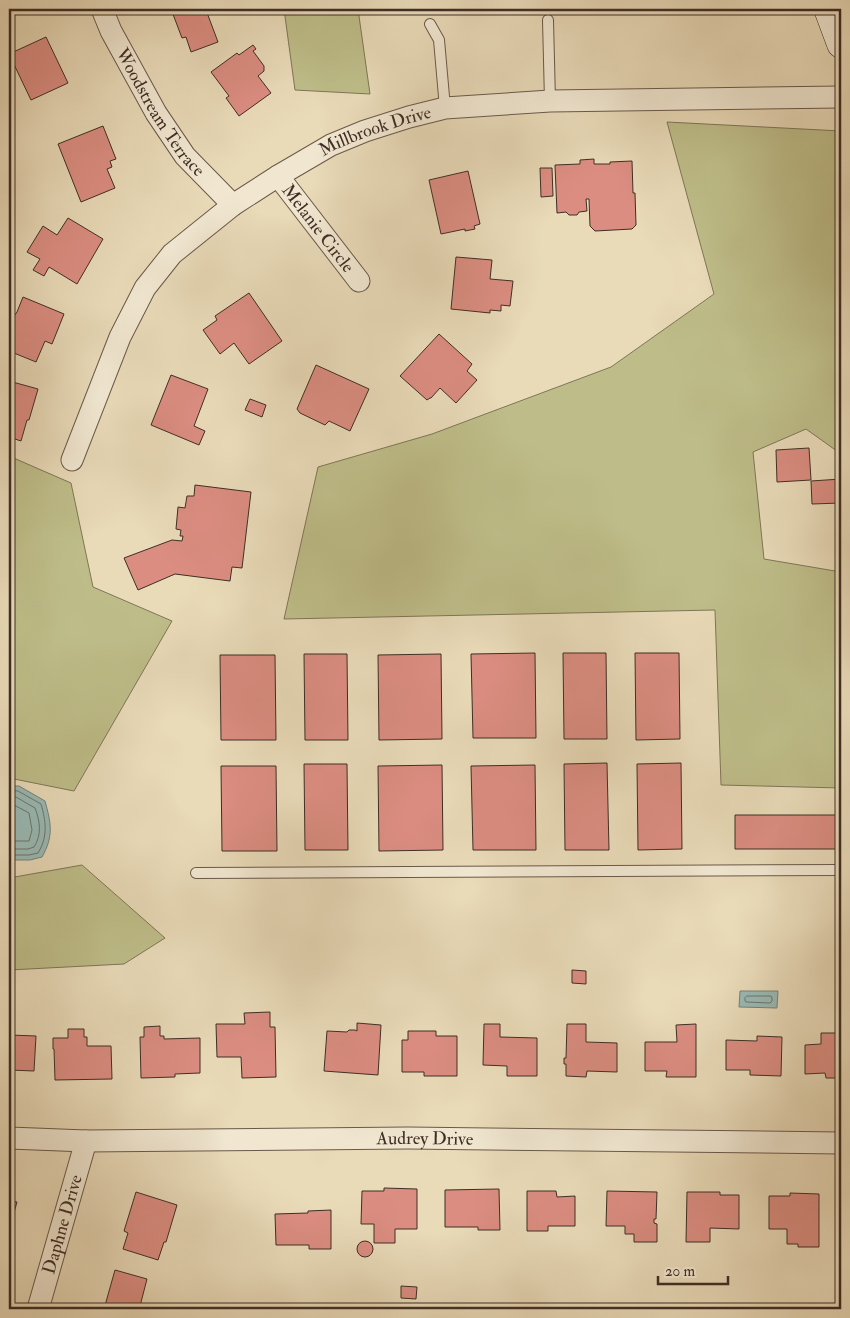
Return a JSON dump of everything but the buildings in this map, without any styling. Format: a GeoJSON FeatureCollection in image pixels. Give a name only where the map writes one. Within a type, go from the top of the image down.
{"type":"FeatureCollection","features":[{"type":"Feature","properties":{"kind":"street","name":"Woodstream Terrace"},"geometry":{"type":"LineString","coordinates":[[102,9],[111,31],[161,120],[185,156],[233,205]]}},
{"type":"Feature","properties":{"kind":"street"},"geometry":{"type":"LineString","coordinates":[[828,9],[841,44]]}},
{"type":"Feature","properties":{"kind":"street","name":"Millbrook Drive"},"geometry":{"type":"LineString","coordinates":[[72,460],[120,337],[145,288],[172,254],[233,205],[331,145],[365,131],[445,108],[550,101],[841,97]]}},
{"type":"Feature","properties":{"kind":"street","name":"Melanie Circle"},"geometry":{"type":"LineString","coordinates":[[278,176],[359,282]]}},
{"type":"Feature","properties":{"kind":"street","name":"Audrey Drive"},"geometry":{"type":"LineString","coordinates":[[9,1138],[86,1141],[408,1138],[841,1142]]}},
{"type":"Feature","properties":{"kind":"street","name":"Daphne Drive"},"geometry":{"type":"LineString","coordinates":[[38,1309],[86,1141]]}},
{"type":"Feature","properties":{"kind":"lane"},"geometry":{"type":"LineString","coordinates":[[548,20],[550,101]]}},
{"type":"Feature","properties":{"kind":"lane"},"geometry":{"type":"LineString","coordinates":[[430,24],[439,40],[445,108]]}},
{"type":"Feature","properties":{"kind":"lane"},"geometry":{"type":"LineString","coordinates":[[196,873],[841,870]]}},
{"type":"Feature","properties":{"kind":"shaded area"},"geometry":{"type":"Polygon","coordinates":[[[284,9],[358,9],[370,94],[295,90],[284,9]]]}},
{"type":"Feature","properties":{"kind":"shaded area"},"geometry":{"type":"Polygon","coordinates":[[[667,122],[841,131],[841,454],[806,429],[753,452],[764,559],[841,572],[841,788],[721,785],[715,610],[284,619],[318,467],[432,434],[611,367],[714,294],[667,122]]]}},
{"type":"Feature","properties":{"kind":"shaded area"},"geometry":{"type":"Polygon","coordinates":[[[9,456],[71,483],[93,587],[172,621],[74,791],[9,778],[9,456]]]}},
{"type":"Feature","properties":{"kind":"shaded area"},"geometry":{"type":"Polygon","coordinates":[[[82,865],[165,938],[124,964],[9,970],[9,878],[82,865]]]}},
{"type":"Feature","properties":{"kind":"water"},"geometry":{"type":"Polygon","coordinates":[[[9,786],[19,786],[45,801],[49,816],[50,836],[42,857],[30,860],[9,860],[9,786]]]}},
{"type":"Feature","properties":{"kind":"water"},"geometry":{"type":"Polygon","coordinates":[[[740,991],[778,991],[777,1008],[739,1007],[740,991]]]}}]}
